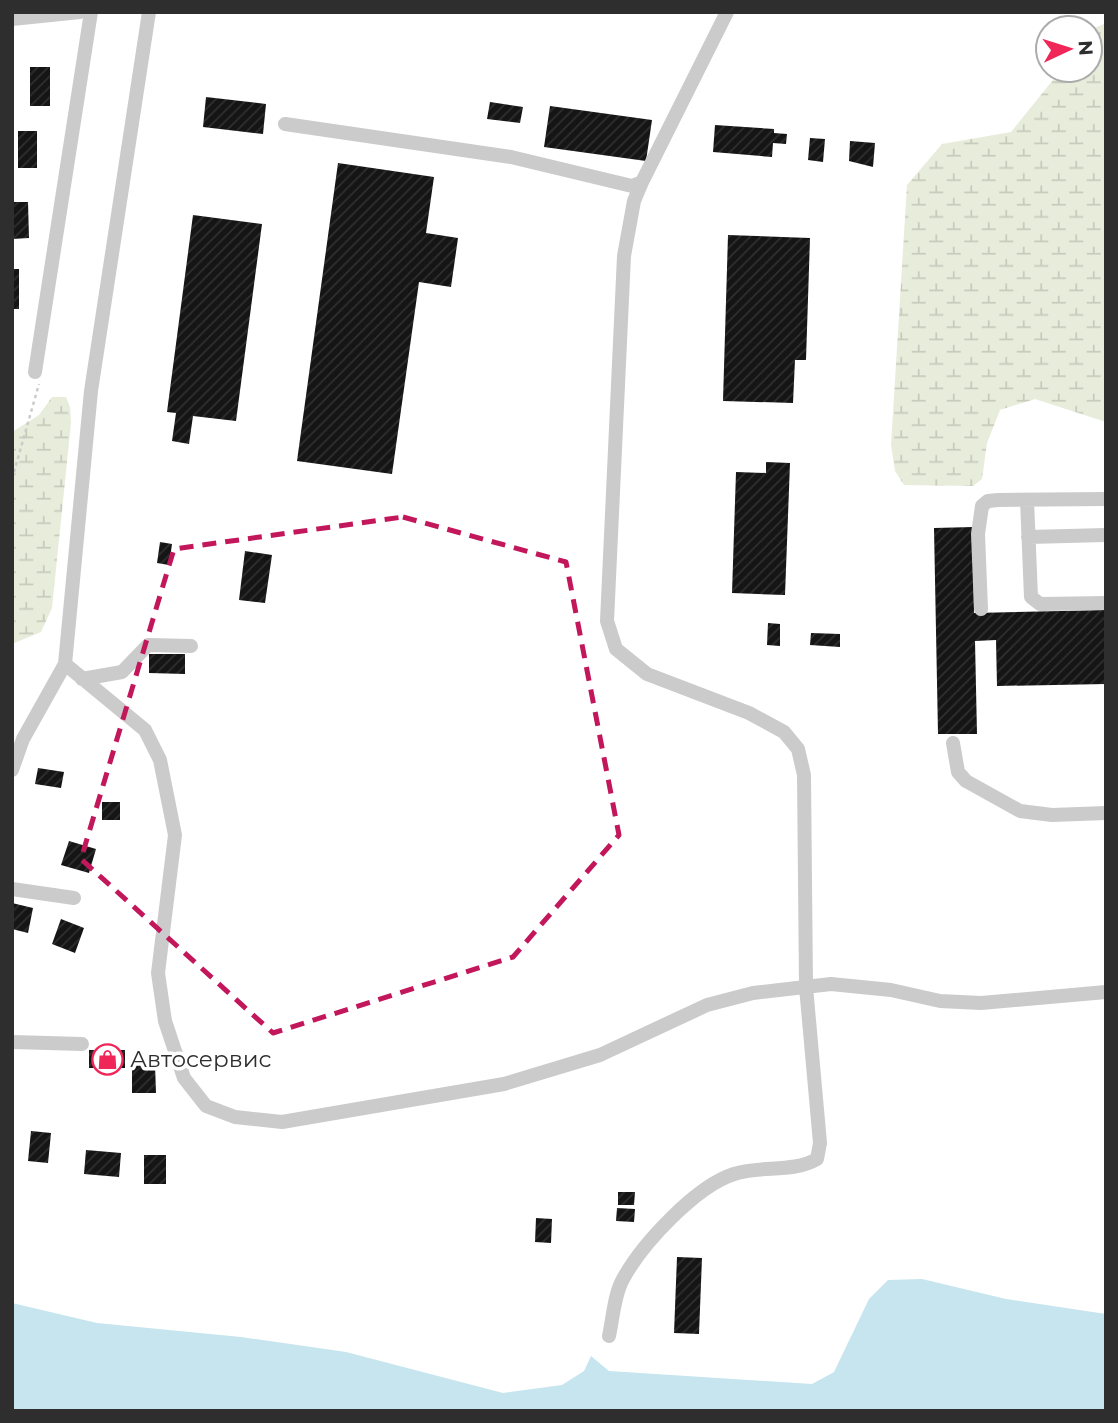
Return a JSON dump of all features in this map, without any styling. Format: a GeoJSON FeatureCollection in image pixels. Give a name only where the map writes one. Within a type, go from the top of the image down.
{"type":"FeatureCollection","features":[{"type":"Feature","properties":{"kind":"street"},"geometry":{"type":"LineString","coordinates":[[12,19],[80,12]]}},
{"type":"Feature","properties":{"kind":"street"},"geometry":{"type":"LineString","coordinates":[[35,372],[90,12]]}},
{"type":"Feature","properties":{"kind":"street"},"geometry":{"type":"LineString","coordinates":[[12,770],[23,739],[58,681],[65,664],[91,391],[149,12]]}},
{"type":"Feature","properties":{"kind":"street"},"geometry":{"type":"LineString","coordinates":[[609,1336],[622,1281],[645,1246],[699,1194],[731,1174],[754,1169],[807,1165],[817,1159],[820,1143],[806,987],[804,775],[798,749],[784,732],[749,713],[647,674],[617,649],[607,621],[624,257],[634,201],[727,12]]}},
{"type":"Feature","properties":{"kind":"street"},"geometry":{"type":"LineString","coordinates":[[285,124],[511,157],[632,186],[642,182]]}},
{"type":"Feature","properties":{"kind":"street"},"geometry":{"type":"LineString","coordinates":[[981,609],[978,534],[982,506],[988,501],[1106,499]]}},
{"type":"Feature","properties":{"kind":"street"},"geometry":{"type":"LineString","coordinates":[[1027,500],[1031,597],[1034,602],[1106,603]]}},
{"type":"Feature","properties":{"kind":"street"},"geometry":{"type":"LineString","coordinates":[[1028,537],[1106,535]]}},
{"type":"Feature","properties":{"kind":"street"},"geometry":{"type":"LineString","coordinates":[[82,678],[122,672],[148,645],[191,646]]}},
{"type":"Feature","properties":{"kind":"street"},"geometry":{"type":"LineString","coordinates":[[65,664],[145,730],[160,760],[175,835],[158,972],[165,1021],[184,1078],[206,1106],[235,1117],[282,1122],[504,1084],[600,1055],[707,1004],[753,993],[831,984],[940,1001],[981,1003],[1106,992]]}},
{"type":"Feature","properties":{"kind":"street"},"geometry":{"type":"LineString","coordinates":[[953,743],[958,772],[967,781],[1020,811],[1052,815],[1106,813]]}},
{"type":"Feature","properties":{"kind":"street"},"geometry":{"type":"LineString","coordinates":[[12,889],[74,898]]}},
{"type":"Feature","properties":{"kind":"street"},"geometry":{"type":"LineString","coordinates":[[12,1042],[82,1044]]}},
{"type":"Feature","properties":{"kind":"path"},"geometry":{"type":"LineString","coordinates":[[12,479],[38,396],[39,384],[35,372]]}},
{"type":"Feature","properties":{"kind":"highlighted area"},"geometry":{"type":"Polygon","coordinates":[[[403,517],[566,562],[619,835],[513,957],[273,1033],[81,859],[174,549],[403,517]]]}},
{"type":"Feature","properties":{"kind":"green space"},"geometry":{"type":"Polygon","coordinates":[[[1106,23],[1106,422],[1035,399],[1000,410],[987,443],[982,479],[973,486],[904,485],[895,471],[891,445],[907,185],[942,144],[1011,132],[1050,84],[1104,84],[1106,23]]]}},
{"type":"Feature","properties":{"kind":"green space"},"geometry":{"type":"Polygon","coordinates":[[[52,397],[66,397],[71,423],[52,608],[41,632],[12,644],[12,432],[39,415],[52,397]]]}},
{"type":"Feature","properties":{"kind":"water"},"geometry":{"type":"Polygon","coordinates":[[[922,1279],[1006,1299],[1106,1314],[1106,1411],[12,1411],[12,1303],[97,1323],[241,1337],[346,1352],[503,1393],[562,1385],[584,1371],[591,1356],[609,1371],[812,1384],[834,1372],[869,1299],[888,1280],[922,1279]]]}},
{"type":"Feature","properties":{"kind":"building"},"geometry":{"type":"Polygon","coordinates":[[[30,67],[50,67],[50,106],[30,106],[30,67]]]}},
{"type":"Feature","properties":{"kind":"building"},"geometry":{"type":"Polygon","coordinates":[[[206,97],[266,104],[263,134],[203,127],[206,97]]]}},
{"type":"Feature","properties":{"kind":"building"},"geometry":{"type":"Polygon","coordinates":[[[490,102],[523,107],[520,123],[487,119],[490,102]]]}},
{"type":"Feature","properties":{"kind":"building"},"geometry":{"type":"Polygon","coordinates":[[[550,106],[652,120],[646,161],[544,147],[550,106]]]}},
{"type":"Feature","properties":{"kind":"building"},"geometry":{"type":"Polygon","coordinates":[[[715,125],[774,129],[774,133],[787,134],[786,144],[773,143],[772,157],[713,152],[715,125]]]}},
{"type":"Feature","properties":{"kind":"building"},"geometry":{"type":"Polygon","coordinates":[[[18,131],[37,131],[37,168],[18,168],[18,131]]]}},
{"type":"Feature","properties":{"kind":"building"},"geometry":{"type":"Polygon","coordinates":[[[810,138],[825,139],[823,162],[808,160],[810,138]]]}},
{"type":"Feature","properties":{"kind":"building"},"geometry":{"type":"Polygon","coordinates":[[[850,141],[875,143],[873,167],[849,161],[850,141]]]}},
{"type":"Feature","properties":{"kind":"building"},"geometry":{"type":"Polygon","coordinates":[[[338,163],[434,177],[426,233],[458,238],[451,287],[419,282],[392,474],[297,461],[338,163]]]}},
{"type":"Feature","properties":{"kind":"building"},"geometry":{"type":"Polygon","coordinates":[[[12,202],[28,202],[29,238],[12,239],[12,202]]]}},
{"type":"Feature","properties":{"kind":"building"},"geometry":{"type":"Polygon","coordinates":[[[193,215],[262,224],[236,421],[193,416],[189,444],[172,441],[176,413],[167,412],[193,215]]]}},
{"type":"Feature","properties":{"kind":"building"},"geometry":{"type":"Polygon","coordinates":[[[728,235],[810,238],[806,360],[795,360],[793,403],[723,401],[728,235]]]}},
{"type":"Feature","properties":{"kind":"building"},"geometry":{"type":"Polygon","coordinates":[[[12,269],[19,269],[19,309],[12,309],[12,269]]]}},
{"type":"Feature","properties":{"kind":"building"},"geometry":{"type":"Polygon","coordinates":[[[766,462],[790,463],[785,595],[732,593],[736,472],[766,473],[766,462]]]}},
{"type":"Feature","properties":{"kind":"building"},"geometry":{"type":"Polygon","coordinates":[[[973,527],[974,613],[1106,610],[1106,684],[997,686],[996,640],[975,641],[977,734],[938,734],[934,528],[973,527]]]}},
{"type":"Feature","properties":{"kind":"building"},"geometry":{"type":"Polygon","coordinates":[[[160,542],[172,544],[169,565],[157,563],[160,542]]]}},
{"type":"Feature","properties":{"kind":"building"},"geometry":{"type":"Polygon","coordinates":[[[245,551],[272,555],[265,603],[239,600],[245,551]]]}},
{"type":"Feature","properties":{"kind":"building"},"geometry":{"type":"Polygon","coordinates":[[[768,623],[780,624],[780,646],[767,645],[768,623]]]}},
{"type":"Feature","properties":{"kind":"building"},"geometry":{"type":"Polygon","coordinates":[[[811,633],[840,634],[840,647],[810,645],[811,633]]]}},
{"type":"Feature","properties":{"kind":"building"},"geometry":{"type":"Polygon","coordinates":[[[149,654],[185,654],[185,674],[149,673],[149,654]]]}},
{"type":"Feature","properties":{"kind":"building"},"geometry":{"type":"Polygon","coordinates":[[[38,768],[64,772],[61,788],[35,784],[38,768]]]}},
{"type":"Feature","properties":{"kind":"building"},"geometry":{"type":"Polygon","coordinates":[[[102,802],[120,802],[120,820],[102,820],[102,802]]]}},
{"type":"Feature","properties":{"kind":"building"},"geometry":{"type":"Polygon","coordinates":[[[69,841],[96,849],[89,873],[61,865],[69,841]]]}},
{"type":"Feature","properties":{"kind":"building"},"geometry":{"type":"Polygon","coordinates":[[[12,903],[33,908],[28,933],[12,929],[12,903]]]}},
{"type":"Feature","properties":{"kind":"building"},"geometry":{"type":"Polygon","coordinates":[[[61,919],[84,928],[75,953],[52,944],[61,919]]]}},
{"type":"Feature","properties":{"kind":"building","name":"Автосервис"},"geometry":{"type":"Polygon","coordinates":[[[89,1050],[125,1050],[125,1068],[89,1068],[89,1050]]]}},
{"type":"Feature","properties":{"kind":"building"},"geometry":{"type":"Polygon","coordinates":[[[132,1064],[155,1064],[156,1093],[132,1093],[132,1064]]]}},
{"type":"Feature","properties":{"kind":"building"},"geometry":{"type":"Polygon","coordinates":[[[31,1131],[51,1133],[48,1163],[28,1161],[31,1131]]]}},
{"type":"Feature","properties":{"kind":"building"},"geometry":{"type":"Polygon","coordinates":[[[86,1150],[121,1153],[119,1177],[84,1174],[86,1150]]]}},
{"type":"Feature","properties":{"kind":"building"},"geometry":{"type":"Polygon","coordinates":[[[144,1155],[166,1155],[166,1184],[144,1184],[144,1155]]]}},
{"type":"Feature","properties":{"kind":"building"},"geometry":{"type":"Polygon","coordinates":[[[618,1192],[635,1192],[634,1205],[618,1205],[618,1192]]]}},
{"type":"Feature","properties":{"kind":"building"},"geometry":{"type":"Polygon","coordinates":[[[617,1208],[635,1209],[634,1222],[616,1221],[617,1208]]]}},
{"type":"Feature","properties":{"kind":"building"},"geometry":{"type":"Polygon","coordinates":[[[536,1218],[552,1219],[551,1243],[535,1242],[536,1218]]]}},
{"type":"Feature","properties":{"kind":"building"},"geometry":{"type":"Polygon","coordinates":[[[677,1257],[702,1258],[699,1334],[674,1333],[677,1257]]]}},
{"type":"Feature","properties":{"kind":"place","name":"Автосервис"},"geometry":{"type":"Point","coordinates":[107,1059]}}]}
